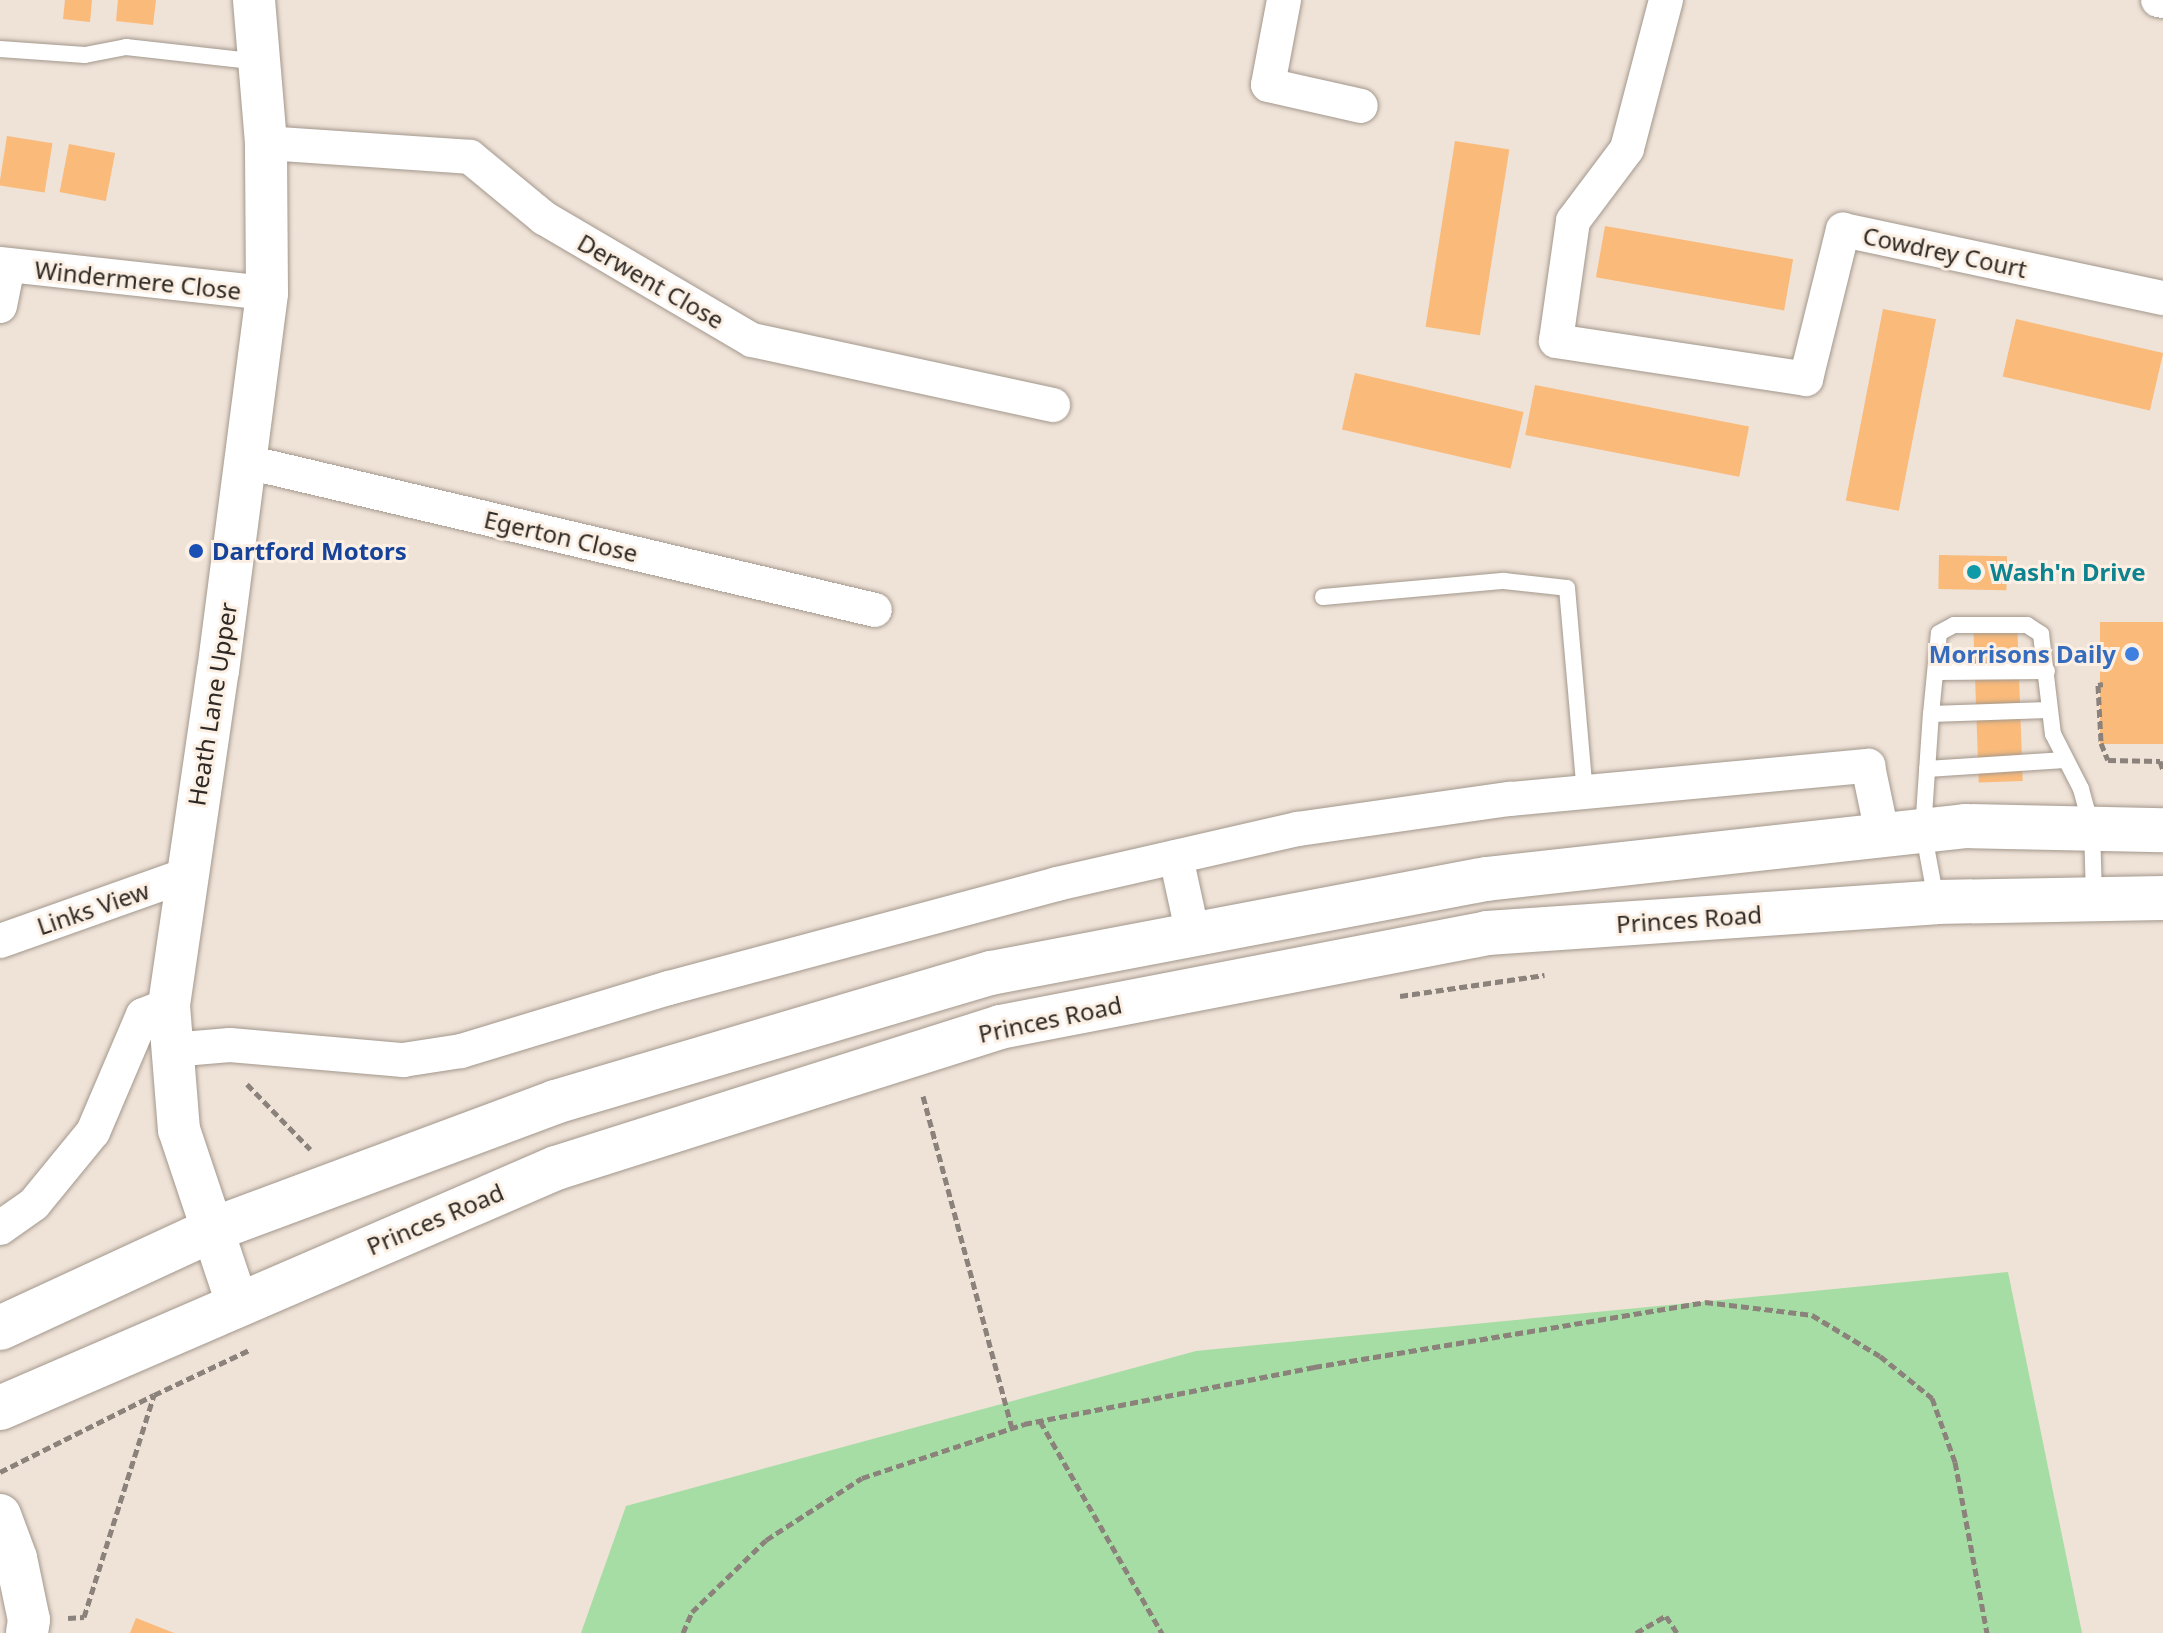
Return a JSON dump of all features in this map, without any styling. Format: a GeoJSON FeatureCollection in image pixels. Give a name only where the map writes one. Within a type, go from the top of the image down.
{"type":"FeatureCollection","features":[{"type":"Feature","properties":{"kind":"main road"},"geometry":{"type":"LineString","coordinates":[[0,1328],[214,1229],[555,1102],[991,973],[1486,879],[1965,826],[2163,830]]}},
{"type":"Feature","properties":{"kind":"main road","name":"Princes Road"},"geometry":{"type":"LineString","coordinates":[[0,1408],[237,1303],[556,1168],[1000,1027],[1487,933],[1936,902],[2163,898]]}},
{"type":"Feature","properties":{"kind":"street","name":"Heath Lane Upper"},"geometry":{"type":"LineString","coordinates":[[237,1303],[179,1130],[191,1048],[169,1005],[247,462],[267,293],[266,143],[254,0]]}},
{"type":"Feature","properties":{"kind":"street"},"geometry":{"type":"LineString","coordinates":[[1284,0],[1268,85],[1361,106]]}},
{"type":"Feature","properties":{"kind":"street","name":"Cowdrey Court"},"geometry":{"type":"LineString","coordinates":[[1666,0],[1627,149],[1573,221],[1556,341],[1806,379],[1843,230],[2163,298]]}},
{"type":"Feature","properties":{"kind":"street","name":"Derwent Close"},"geometry":{"type":"LineString","coordinates":[[266,143],[470,157],[544,218],[752,340],[1053,405]]}},
{"type":"Feature","properties":{"kind":"street","name":"Windermere Close"},"geometry":{"type":"LineString","coordinates":[[0,306],[4,265],[267,293]]}},
{"type":"Feature","properties":{"kind":"street","name":"Egerton Close"},"geometry":{"type":"LineString","coordinates":[[247,462],[875,610]]}},
{"type":"Feature","properties":{"kind":"street"},"geometry":{"type":"LineString","coordinates":[[191,1048],[230,1045],[403,1060],[461,1051],[868,932],[1176,857],[1298,829],[1510,799],[1868,766],[1903,831]]}},
{"type":"Feature","properties":{"kind":"street"},"geometry":{"type":"LineString","coordinates":[[1176,857],[1193,935]]}},
{"type":"Feature","properties":{"kind":"street","name":"Links View"},"geometry":{"type":"LineString","coordinates":[[0,941],[186,875]]}},
{"type":"Feature","properties":{"kind":"street"},"geometry":{"type":"LineString","coordinates":[[0,1228],[34,1204],[93,1132],[143,1015],[169,1005]]}},
{"type":"Feature","properties":{"kind":"street"},"geometry":{"type":"LineString","coordinates":[[0,1515],[16,1558],[28,1626]]}},
{"type":"Feature","properties":{"kind":"lane"},"geometry":{"type":"LineString","coordinates":[[0,49],[85,55],[126,47],[260,63]]}},
{"type":"Feature","properties":{"kind":"lane"},"geometry":{"type":"LineString","coordinates":[[1323,597],[1504,581],[1567,588],[1585,793]]}},
{"type":"Feature","properties":{"kind":"lane"},"geometry":{"type":"LineString","coordinates":[[1936,902],[1903,831],[1927,769],[1939,633],[1954,625],[2027,625],[2041,634],[2053,734],[2081,789],[2092,829],[2094,898]]}},
{"type":"Feature","properties":{"kind":"lane"},"geometry":{"type":"LineString","coordinates":[[1937,672],[2047,671]]}},
{"type":"Feature","properties":{"kind":"lane"},"geometry":{"type":"LineString","coordinates":[[1931,714],[2048,710]]}},
{"type":"Feature","properties":{"kind":"lane"},"geometry":{"type":"LineString","coordinates":[[1927,769],[2065,760]]}},
{"type":"Feature","properties":{"kind":"path"},"geometry":{"type":"LineString","coordinates":[[2103,684],[2098,685],[2101,743],[2108,760],[2160,761],[2163,770]]}},
{"type":"Feature","properties":{"kind":"path"},"geometry":{"type":"LineString","coordinates":[[1390,998],[1547,974]]}},
{"type":"Feature","properties":{"kind":"path"},"geometry":{"type":"LineString","coordinates":[[191,1048],[318,1156]]}},
{"type":"Feature","properties":{"kind":"path"},"geometry":{"type":"LineString","coordinates":[[907,1096],[937,1088]]}},
{"type":"Feature","properties":{"kind":"path"},"geometry":{"type":"LineString","coordinates":[[922,1092],[1012,1428]]}},
{"type":"Feature","properties":{"kind":"path"},"geometry":{"type":"LineString","coordinates":[[683,1633],[692,1612],[766,1540],[862,1478],[1012,1428],[1314,1367],[1705,1302],[1812,1315],[1880,1356],[1932,1398],[1955,1462],[1987,1633]]}},
{"type":"Feature","properties":{"kind":"path"},"geometry":{"type":"LineString","coordinates":[[0,1472],[255,1347]]}},
{"type":"Feature","properties":{"kind":"path"},"geometry":{"type":"LineString","coordinates":[[28,1626],[84,1617],[154,1395]]}},
{"type":"Feature","properties":{"kind":"path"},"geometry":{"type":"LineString","coordinates":[[1040,1421],[1162,1633]]}},
{"type":"Feature","properties":{"kind":"path"},"geometry":{"type":"LineString","coordinates":[[1636,1633],[1666,1616],[1677,1633]]}},
{"type":"Feature","properties":{"kind":"green space"},"geometry":{"type":"Polygon","coordinates":[[[2008,1272],[2082,1633],[581,1633],[626,1506],[1196,1351],[2008,1272]]]}},
{"type":"Feature","properties":{"kind":"building"},"geometry":{"type":"Polygon","coordinates":[[[65,0],[92,0],[90,22],[63,19],[65,0]]]}},
{"type":"Feature","properties":{"kind":"building"},"geometry":{"type":"Polygon","coordinates":[[[118,0],[156,0],[153,25],[116,21],[118,0]]]}},
{"type":"Feature","properties":{"kind":"building"},"geometry":{"type":"Polygon","coordinates":[[[7,136],[52,143],[45,193],[0,186],[7,136]]]}},
{"type":"Feature","properties":{"kind":"building"},"geometry":{"type":"Polygon","coordinates":[[[1455,141],[1509,150],[1480,335],[1426,327],[1455,141]]]}},
{"type":"Feature","properties":{"kind":"building"},"geometry":{"type":"Polygon","coordinates":[[[69,144],[115,153],[106,201],[60,192],[69,144]]]}},
{"type":"Feature","properties":{"kind":"building"},"geometry":{"type":"Polygon","coordinates":[[[1605,226],[1793,259],[1784,310],[1596,277],[1605,226]]]}},
{"type":"Feature","properties":{"kind":"building"},"geometry":{"type":"Polygon","coordinates":[[[1883,309],[1936,319],[1899,511],[1846,500],[1883,309]]]}},
{"type":"Feature","properties":{"kind":"building"},"geometry":{"type":"Polygon","coordinates":[[[2016,319],[2163,353],[2150,410],[2003,376],[2016,319]]]}},
{"type":"Feature","properties":{"kind":"building"},"geometry":{"type":"Polygon","coordinates":[[[1355,373],[1524,412],[1511,468],[1342,430],[1355,373]]]}},
{"type":"Feature","properties":{"kind":"building"},"geometry":{"type":"Polygon","coordinates":[[[1535,385],[1749,427],[1739,477],[1525,435],[1535,385]]]}},
{"type":"Feature","properties":{"kind":"building","name":"Wash'n Drive"},"geometry":{"type":"Polygon","coordinates":[[[1939,555],[2007,556],[2006,590],[1938,589],[1939,555]]]}},
{"type":"Feature","properties":{"kind":"building"},"geometry":{"type":"Polygon","coordinates":[[[2017,618],[2023,781],[1979,782],[1973,620],[2017,618]]]}},
{"type":"Feature","properties":{"kind":"building","name":"Morrisons Daily"},"geometry":{"type":"Polygon","coordinates":[[[2100,622],[2163,622],[2163,744],[2100,744],[2100,622]]]}},
{"type":"Feature","properties":{"kind":"building"},"geometry":{"type":"Polygon","coordinates":[[[136,1618],[174,1633],[130,1633],[136,1618]]]}},
{"type":"Feature","properties":{"kind":"place","name":"Dartford Motors"},"geometry":{"type":"Point","coordinates":[196,551]}},
{"type":"Feature","properties":{"kind":"place","name":"Wash'n Drive"},"geometry":{"type":"Point","coordinates":[1974,572]}},
{"type":"Feature","properties":{"kind":"place","name":"Morrisons Daily"},"geometry":{"type":"Point","coordinates":[2132,654]}}]}
